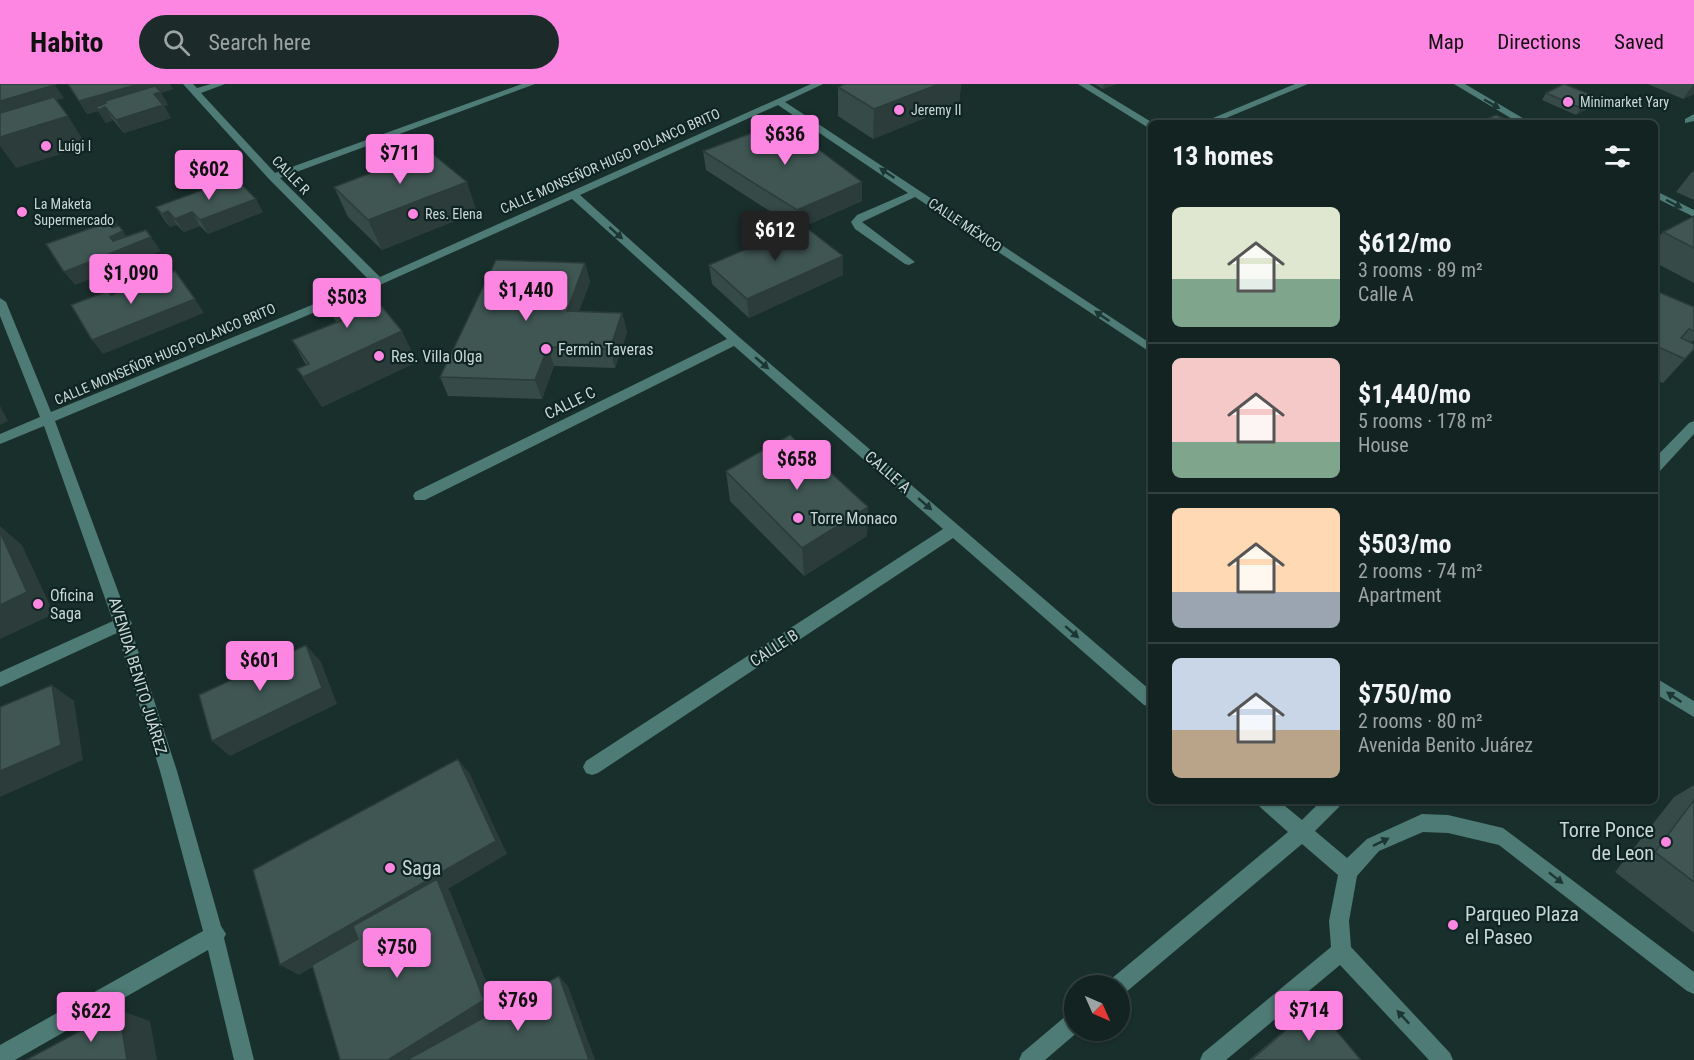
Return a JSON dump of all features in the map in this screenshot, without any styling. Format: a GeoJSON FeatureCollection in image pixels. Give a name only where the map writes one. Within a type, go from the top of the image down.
{"type":"FeatureCollection","features":[{"type":"Feature","properties":{"kind":"street"},"geometry":{"type":"LineString","coordinates":[[191,88],[220,84]]}},
{"type":"Feature","properties":{"kind":"street"},"geometry":{"type":"LineString","coordinates":[[273,177],[530,84]]}},
{"type":"Feature","properties":{"kind":"street","name":"CALLE MONSEÑOR HUGO POLANCO BRITO"},"geometry":{"type":"LineString","coordinates":[[0,439],[378,282],[818,84]]}},
{"type":"Feature","properties":{"kind":"street"},"geometry":{"type":"LineString","coordinates":[[1083,84],[1148,124]]}},
{"type":"Feature","properties":{"kind":"street"},"geometry":{"type":"LineString","coordinates":[[1213,120],[1303,84]]}},
{"type":"Feature","properties":{"kind":"street"},"geometry":{"type":"LineString","coordinates":[[1459,84],[1521,120]]}},
{"type":"Feature","properties":{"kind":"street","name":"CALLE R"},"geometry":{"type":"LineString","coordinates":[[191,88],[273,177],[378,282]]}},
{"type":"Feature","properties":{"kind":"street","name":"CALLE MÉXICO"},"geometry":{"type":"LineString","coordinates":[[779,102],[1148,347]]}},
{"type":"Feature","properties":{"kind":"street"},"geometry":{"type":"LineString","coordinates":[[909,262],[859,227],[856,222],[861,217],[916,193]]}},
{"type":"Feature","properties":{"kind":"street","name":"CALLE A"},"geometry":{"type":"LineString","coordinates":[[573,194],[735,340],[1148,698]]}},
{"type":"Feature","properties":{"kind":"street"},"geometry":{"type":"LineString","coordinates":[[1658,196],[1694,214]]}},
{"type":"Feature","properties":{"kind":"street","name":"AVENIDA BENITO JUÁREZ"},"geometry":{"type":"LineString","coordinates":[[0,302],[49,418],[124,622],[216,934],[244,1060]]}},
{"type":"Feature","properties":{"kind":"street","name":"CALLE C"},"geometry":{"type":"LineString","coordinates":[[420,496],[735,340]]}},
{"type":"Feature","properties":{"kind":"street"},"geometry":{"type":"LineString","coordinates":[[1658,464],[1694,426]]}},
{"type":"Feature","properties":{"kind":"street","name":"CALLE B"},"geometry":{"type":"LineString","coordinates":[[592,767],[955,529]]}},
{"type":"Feature","properties":{"kind":"street"},"geometry":{"type":"LineString","coordinates":[[0,680],[124,622]]}},
{"type":"Feature","properties":{"kind":"street"},"geometry":{"type":"LineString","coordinates":[[1658,687],[1694,710]]}},
{"type":"Feature","properties":{"kind":"street"},"geometry":{"type":"LineString","coordinates":[[1269,804],[1348,871]]}},
{"type":"Feature","properties":{"kind":"street"},"geometry":{"type":"LineString","coordinates":[[1130,976],[1302,832],[1330,804]]}},
{"type":"Feature","properties":{"kind":"street"},"geometry":{"type":"LineString","coordinates":[[1443,1060],[1341,951],[1339,921],[1348,871],[1372,845],[1422,823],[1448,824],[1503,837],[1694,984]]}},
{"type":"Feature","properties":{"kind":"street"},"geometry":{"type":"LineString","coordinates":[[0,1057],[216,934]]}},
{"type":"Feature","properties":{"kind":"street"},"geometry":{"type":"LineString","coordinates":[[1210,1060],[1341,951]]}},
{"type":"Feature","properties":{"kind":"street"},"geometry":{"type":"LineString","coordinates":[[1029,1060],[1064,1030]]}},
{"type":"Feature","properties":{"kind":"building"},"geometry":{"type":"Polygon","coordinates":[[[0,84],[55,84],[55,85],[0,101],[0,84]]]}},
{"type":"Feature","properties":{"kind":"building"},"geometry":{"type":"Polygon","coordinates":[[[68,84],[139,84],[79,101],[68,84]]]}},
{"type":"Feature","properties":{"kind":"building"},"geometry":{"type":"Polygon","coordinates":[[[845,84],[939,84],[874,109],[838,87],[845,84]]]}},
{"type":"Feature","properties":{"kind":"building"},"geometry":{"type":"Polygon","coordinates":[[[1564,84],[1599,98],[1581,108],[1546,93],[1564,84]]]}},
{"type":"Feature","properties":{"kind":"building"},"geometry":{"type":"Polygon","coordinates":[[[155,86],[161,92],[154,94],[163,105],[116,120],[105,107],[98,110],[96,107],[106,103],[105,101],[155,86]]]}},
{"type":"Feature","properties":{"kind":"building"},"geometry":{"type":"Polygon","coordinates":[[[54,97],[68,116],[0,137],[0,113],[54,97]]]}},
{"type":"Feature","properties":{"kind":"building"},"geometry":{"type":"Polygon","coordinates":[[[1496,115],[1507,120],[1484,120],[1496,115]]]}},
{"type":"Feature","properties":{"kind":"building"},"geometry":{"type":"Polygon","coordinates":[[[782,122],[862,182],[797,210],[703,151],[782,122]]]}},
{"type":"Feature","properties":{"kind":"building"},"geometry":{"type":"Polygon","coordinates":[[[429,151],[467,182],[368,220],[334,187],[429,151]]]}},
{"type":"Feature","properties":{"kind":"building"},"geometry":{"type":"Polygon","coordinates":[[[235,178],[256,199],[200,220],[192,212],[175,219],[168,211],[162,214],[156,207],[235,178]]]}},
{"type":"Feature","properties":{"kind":"building"},"geometry":{"type":"Polygon","coordinates":[[[1694,216],[1694,248],[1663,232],[1694,216]]]}},
{"type":"Feature","properties":{"kind":"building"},"geometry":{"type":"Polygon","coordinates":[[[114,220],[116,223],[110,225],[112,228],[119,226],[123,231],[110,237],[113,241],[146,230],[151,237],[64,272],[46,244],[114,220]]]}},
{"type":"Feature","properties":{"kind":"building"},"geometry":{"type":"Polygon","coordinates":[[[803,225],[843,256],[747,299],[709,265],[803,225]]]}},
{"type":"Feature","properties":{"kind":"building","name":"Fermin Taveras"},"geometry":{"type":"Polygon","coordinates":[[[496,260],[585,263],[567,311],[622,313],[610,349],[548,347],[535,380],[440,377],[496,260]]]}},
{"type":"Feature","properties":{"kind":"building"},"geometry":{"type":"Polygon","coordinates":[[[175,271],[195,299],[92,340],[71,305],[108,291],[111,295],[175,271]]]}},
{"type":"Feature","properties":{"kind":"building"},"geometry":{"type":"Polygon","coordinates":[[[360,280],[402,331],[303,377],[297,369],[309,364],[292,340],[343,320],[322,296],[360,280]]]}},
{"type":"Feature","properties":{"kind":"building"},"geometry":{"type":"Polygon","coordinates":[[[1658,292],[1694,307],[1694,331],[1689,329],[1681,338],[1694,344],[1694,349],[1685,359],[1658,347],[1658,292]]]}},
{"type":"Feature","properties":{"kind":"building"},"geometry":{"type":"Polygon","coordinates":[[[790,435],[868,507],[802,548],[726,471],[790,435]]]}},
{"type":"Feature","properties":{"kind":"building"},"geometry":{"type":"Polygon","coordinates":[[[0,532],[27,592],[0,605],[0,532]]]}},
{"type":"Feature","properties":{"kind":"building"},"geometry":{"type":"Polygon","coordinates":[[[306,645],[322,688],[212,741],[199,695],[306,645]]]}},
{"type":"Feature","properties":{"kind":"building"},"geometry":{"type":"Polygon","coordinates":[[[52,685],[61,745],[0,771],[0,707],[52,685]]]}},
{"type":"Feature","properties":{"kind":"building","name":"Saga"},"geometry":{"type":"Polygon","coordinates":[[[458,759],[496,841],[280,965],[253,870],[458,759]]]}},
{"type":"Feature","properties":{"kind":"building"},"geometry":{"type":"Polygon","coordinates":[[[1694,800],[1694,882],[1655,852],[1694,800]]]}},
{"type":"Feature","properties":{"kind":"building"},"geometry":{"type":"Polygon","coordinates":[[[437,879],[484,1000],[388,1060],[340,1060],[312,965],[358,939],[353,926],[437,879]]]}},
{"type":"Feature","properties":{"kind":"building"},"geometry":{"type":"Polygon","coordinates":[[[559,976],[589,1060],[407,1060],[559,976]]]}},
{"type":"Feature","properties":{"kind":"building"},"geometry":{"type":"Polygon","coordinates":[[[1315,1005],[1361,1060],[1251,1060],[1315,1005]]]}},
{"type":"Feature","properties":{"kind":"building"},"geometry":{"type":"Polygon","coordinates":[[[119,1010],[127,1060],[26,1060],[119,1010]]]}},
{"type":"Feature","properties":{"kind":"place","name":"Minimarket Yary"},"geometry":{"type":"Point","coordinates":[1568,102]}},
{"type":"Feature","properties":{"kind":"place","name":"Jeremy II"},"geometry":{"type":"Point","coordinates":[899,110]}},
{"type":"Feature","properties":{"kind":"place","name":"Luigi I"},"geometry":{"type":"Point","coordinates":[46,146]}},
{"type":"Feature","properties":{"kind":"place","name":"La Maketa Supermercado"},"geometry":{"type":"Point","coordinates":[22,212]}},
{"type":"Feature","properties":{"kind":"place","name":"Res. Elena"},"geometry":{"type":"Point","coordinates":[413,214]}},
{"type":"Feature","properties":{"kind":"place","name":"Fermin Taveras"},"geometry":{"type":"Point","coordinates":[546,349]}},
{"type":"Feature","properties":{"kind":"place","name":"Res. Villa Olga"},"geometry":{"type":"Point","coordinates":[379,356]}},
{"type":"Feature","properties":{"kind":"place","name":"Torre Monaco"},"geometry":{"type":"Point","coordinates":[798,518]}},
{"type":"Feature","properties":{"kind":"place","name":"Oficina Saga"},"geometry":{"type":"Point","coordinates":[38,604]}},
{"type":"Feature","properties":{"kind":"place","name":"Torre Ponce de Leon"},"geometry":{"type":"Point","coordinates":[1666,842]}},
{"type":"Feature","properties":{"kind":"place","name":"Saga"},"geometry":{"type":"Point","coordinates":[390,868]}},
{"type":"Feature","properties":{"kind":"place","name":"Parqueo Plaza el Paseo"},"geometry":{"type":"Point","coordinates":[1453,925]}}]}
